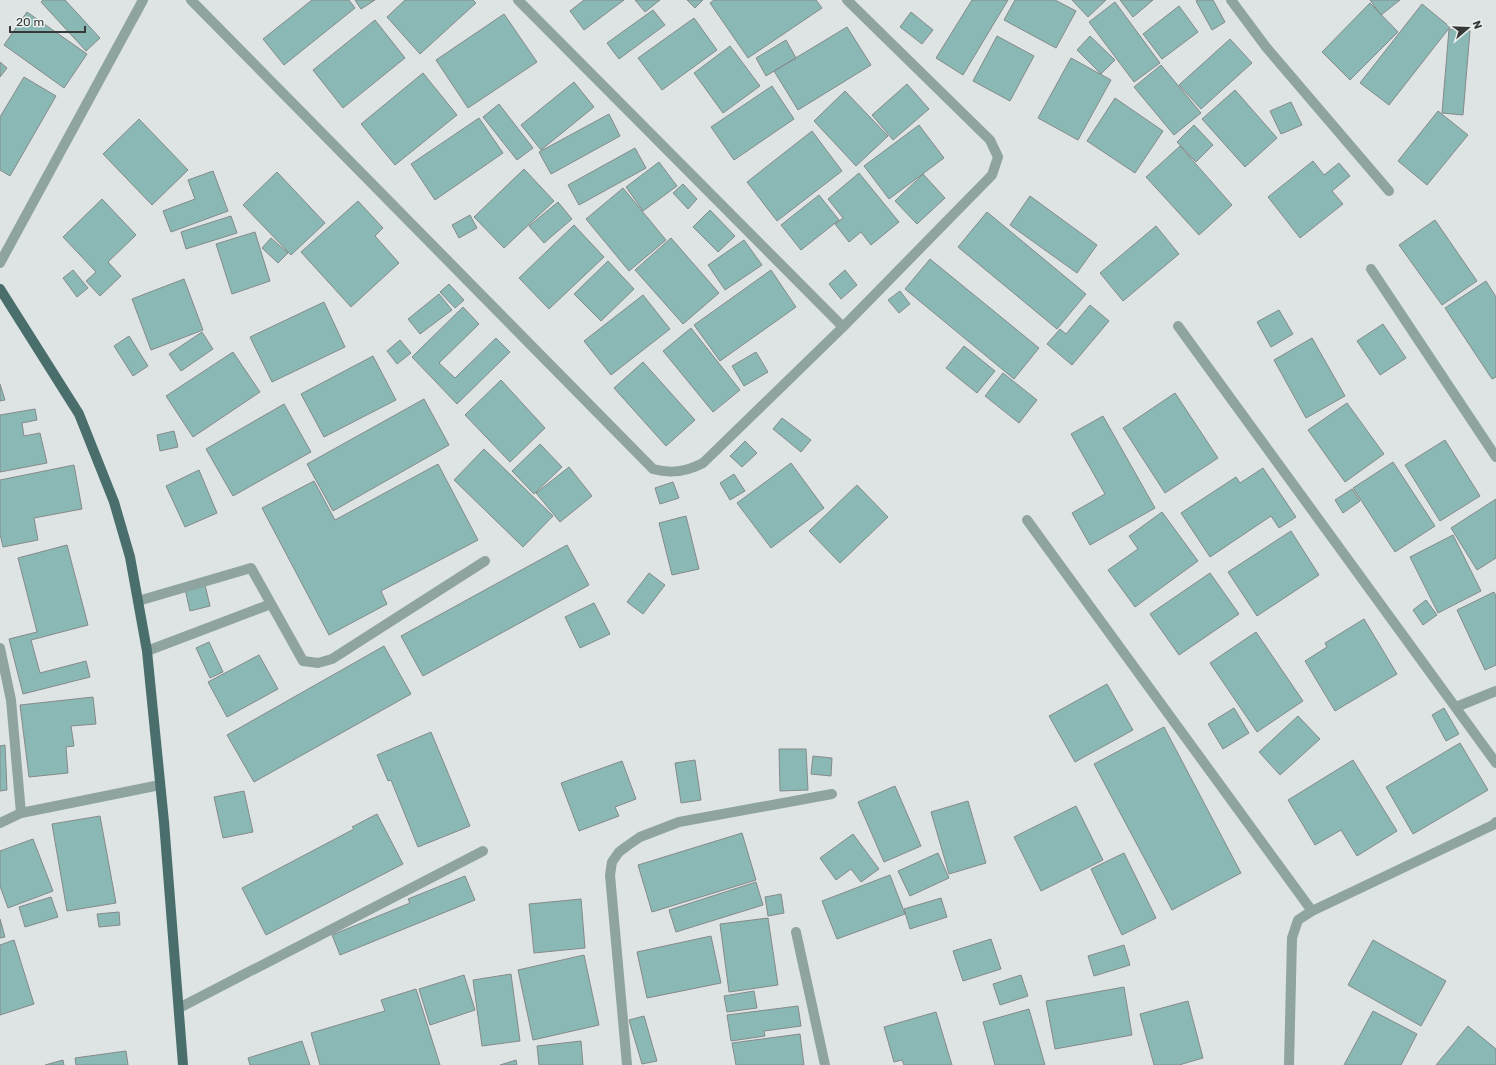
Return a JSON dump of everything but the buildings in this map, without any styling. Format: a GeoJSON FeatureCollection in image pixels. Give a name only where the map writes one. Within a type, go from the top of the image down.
{"type":"FeatureCollection","features":[{"type":"Feature","properties":{"kind":"main road"},"geometry":{"type":"LineString","coordinates":[[0,289],[79,414],[114,502],[130,557],[147,651],[160,785],[183,1065]]}},
{"type":"Feature","properties":{"kind":"street"},"geometry":{"type":"LineString","coordinates":[[0,263],[143,0]]}},
{"type":"Feature","properties":{"kind":"street"},"geometry":{"type":"LineString","coordinates":[[190,0],[653,469],[664,472],[690,470],[703,463],[843,327],[992,175],[998,157],[990,140],[847,0]]}},
{"type":"Feature","properties":{"kind":"street"},"geometry":{"type":"LineString","coordinates":[[518,0],[843,327]]}},
{"type":"Feature","properties":{"kind":"street"},"geometry":{"type":"LineString","coordinates":[[1231,0],[1266,47],[1389,191]]}},
{"type":"Feature","properties":{"kind":"street"},"geometry":{"type":"LineString","coordinates":[[1370,269],[1496,457]]}},
{"type":"Feature","properties":{"kind":"street"},"geometry":{"type":"LineString","coordinates":[[1178,326],[1496,763]]}},
{"type":"Feature","properties":{"kind":"street"},"geometry":{"type":"LineString","coordinates":[[1027,520],[1312,911]]}},
{"type":"Feature","properties":{"kind":"street"},"geometry":{"type":"LineString","coordinates":[[138,601],[251,568],[303,662],[318,664],[332,659],[485,561]]}},
{"type":"Feature","properties":{"kind":"street"},"geometry":{"type":"LineString","coordinates":[[147,651],[271,604]]}},
{"type":"Feature","properties":{"kind":"street"},"geometry":{"type":"LineString","coordinates":[[0,648],[10,700],[21,813]]}},
{"type":"Feature","properties":{"kind":"street"},"geometry":{"type":"LineString","coordinates":[[1456,708],[1496,691]]}},
{"type":"Feature","properties":{"kind":"street"},"geometry":{"type":"LineString","coordinates":[[0,823],[21,813],[160,785]]}},
{"type":"Feature","properties":{"kind":"street"},"geometry":{"type":"LineString","coordinates":[[627,1065],[610,875],[612,862],[619,852],[640,837],[679,822],[832,794]]}},
{"type":"Feature","properties":{"kind":"street"},"geometry":{"type":"LineString","coordinates":[[1289,1065],[1292,938],[1298,920],[1312,911],[1493,825],[1496,822]]}},
{"type":"Feature","properties":{"kind":"street"},"geometry":{"type":"LineString","coordinates":[[179,1008],[483,851]]}},
{"type":"Feature","properties":{"kind":"street"},"geometry":{"type":"LineString","coordinates":[[796,932],[825,1065]]}}]}
